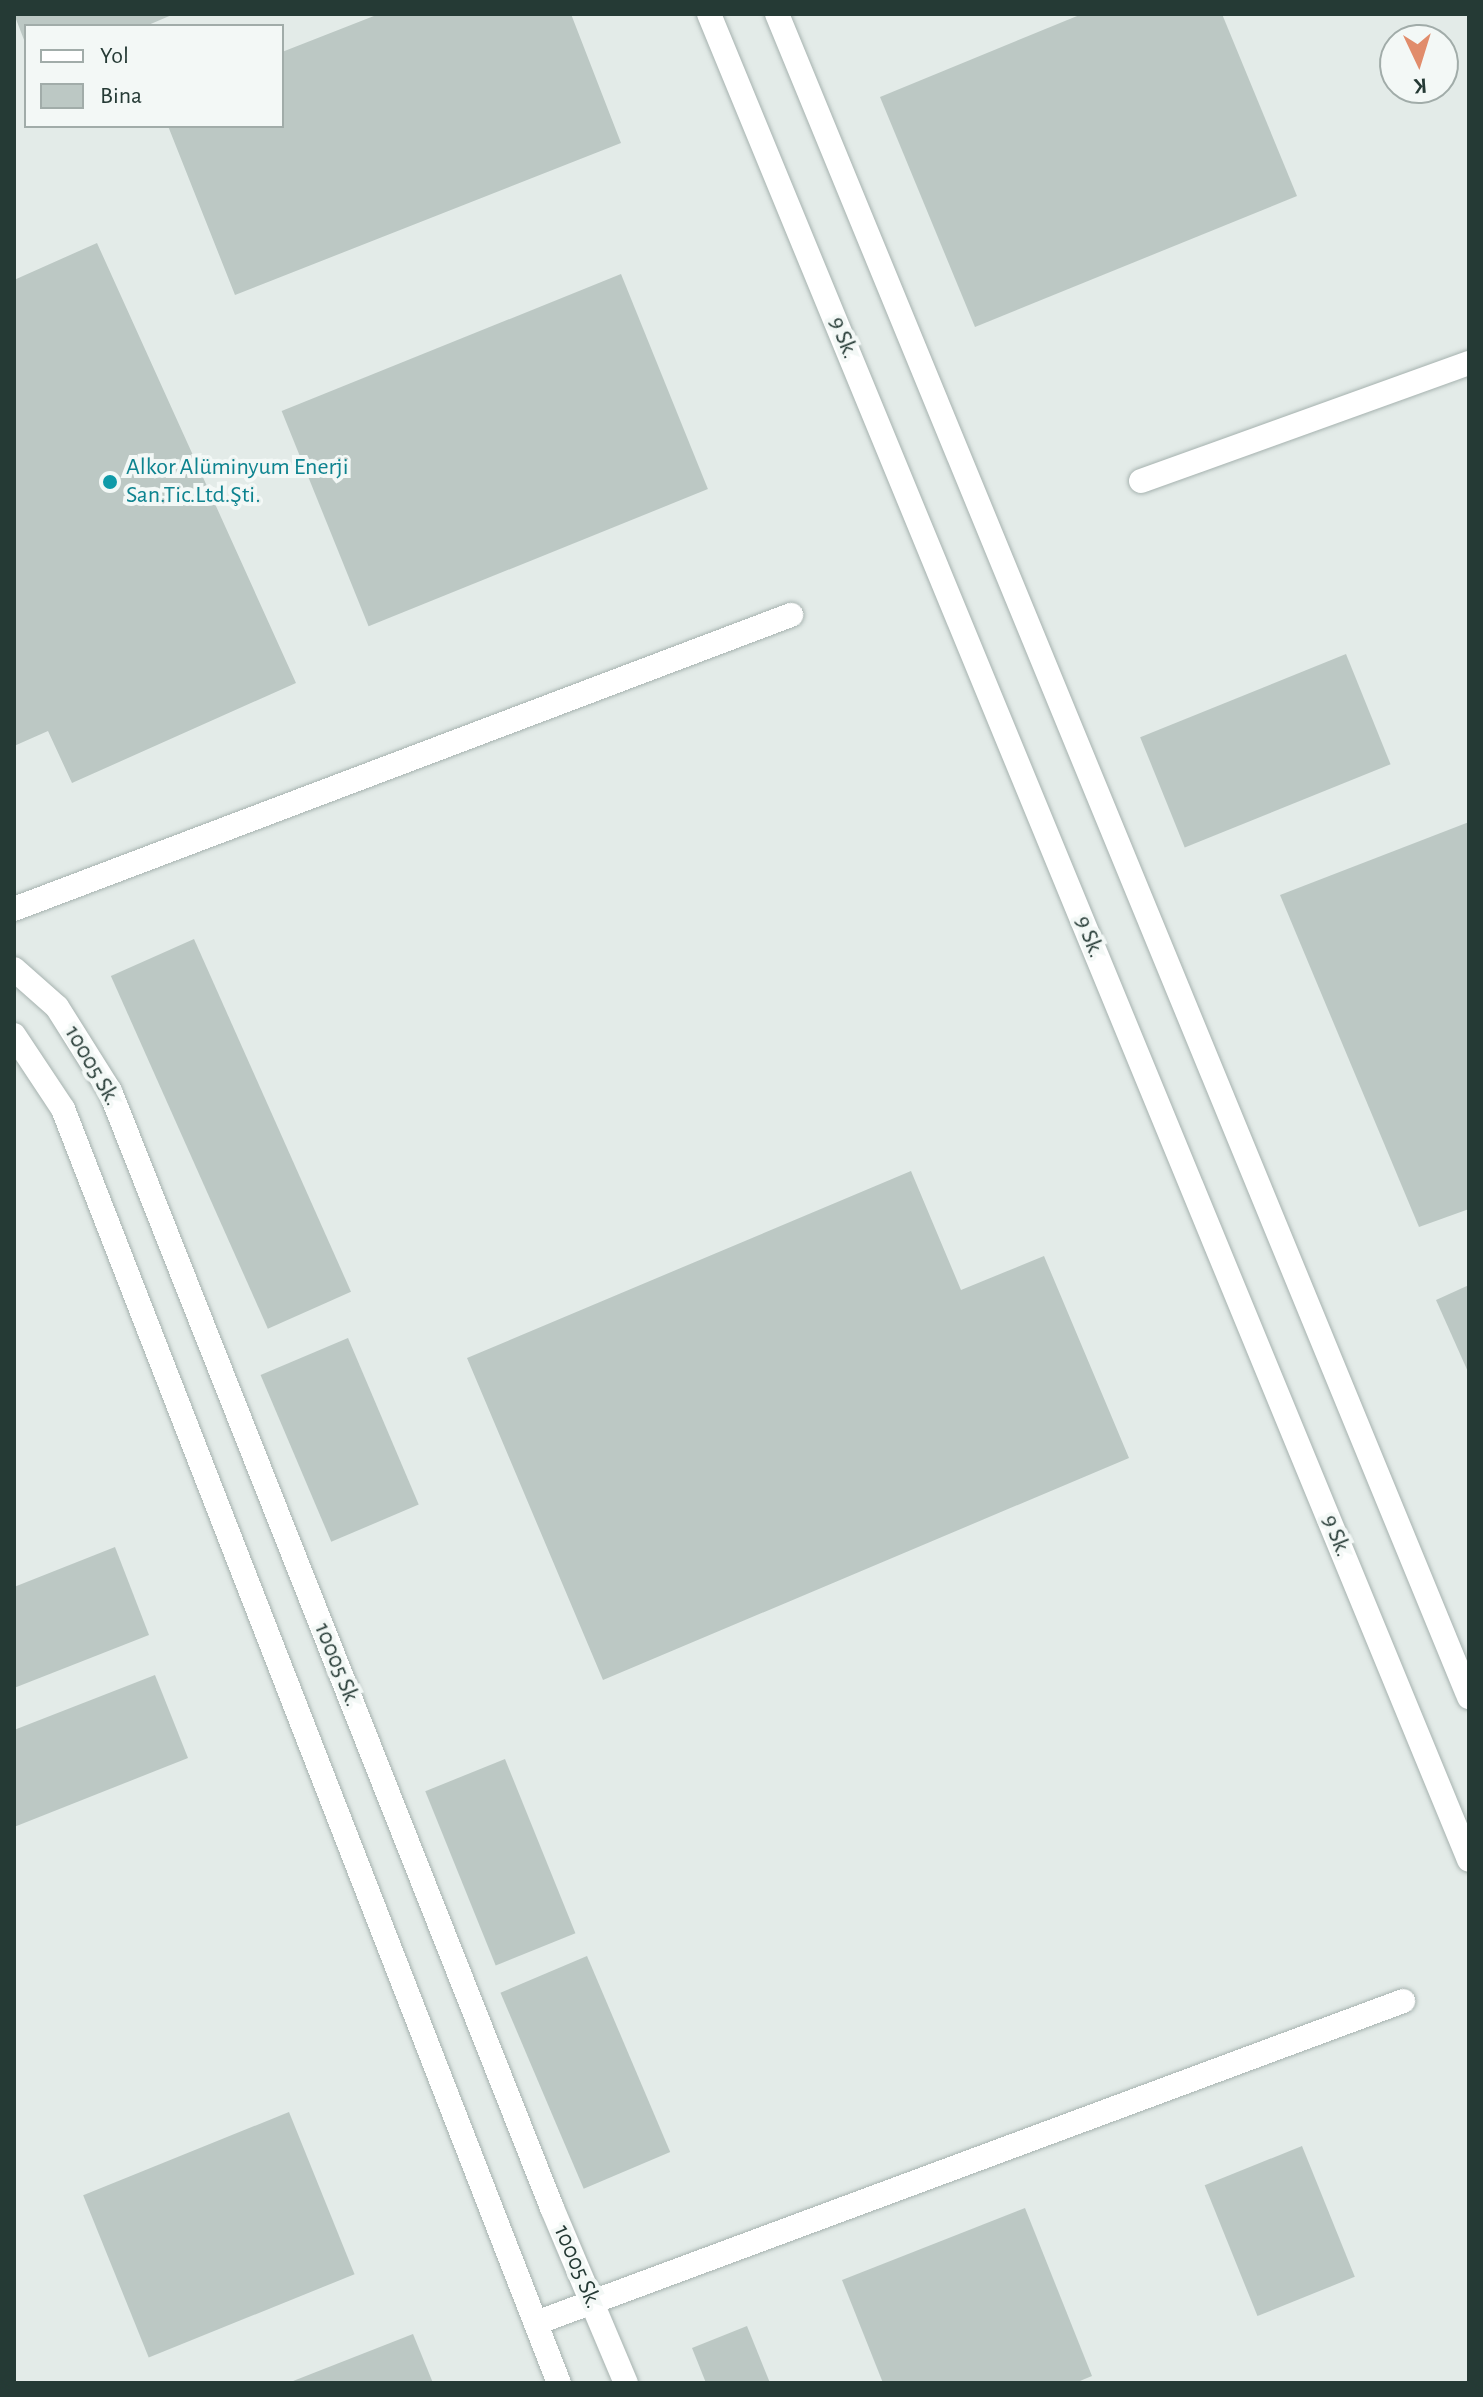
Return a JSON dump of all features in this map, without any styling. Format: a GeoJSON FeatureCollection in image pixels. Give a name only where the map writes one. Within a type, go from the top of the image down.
{"type":"FeatureCollection","features":[{"type":"Feature","properties":{"kind":"lane","name":"9 Sk."},"geometry":{"type":"LineString","coordinates":[[709,14],[1469,1860]]}},
{"type":"Feature","properties":{"kind":"lane"},"geometry":{"type":"LineString","coordinates":[[777,14],[1469,1697]]}},
{"type":"Feature","properties":{"kind":"lane"},"geometry":{"type":"LineString","coordinates":[[1141,481],[1469,363]]}},
{"type":"Feature","properties":{"kind":"lane"},"geometry":{"type":"LineString","coordinates":[[14,909],[791,615]]}},
{"type":"Feature","properties":{"kind":"lane","name":"10005 Sk."},"geometry":{"type":"LineString","coordinates":[[14,969],[57,1007],[110,1091],[626,2383]]}},
{"type":"Feature","properties":{"kind":"lane","name":"10005 Sk."},"geometry":{"type":"LineString","coordinates":[[14,1035],[63,1109],[559,2383]]}},
{"type":"Feature","properties":{"kind":"lane"},"geometry":{"type":"LineString","coordinates":[[536,2323],[1403,2001]]}},
{"type":"Feature","properties":{"kind":"building"},"geometry":{"type":"Polygon","coordinates":[[[14,14],[174,14],[151,24],[24,24],[24,40],[14,14]]]}},
{"type":"Feature","properties":{"kind":"building"},"geometry":{"type":"Polygon","coordinates":[[[379,14],[571,14],[621,143],[235,295],[169,128],[284,128],[284,51],[379,14]]]}},
{"type":"Feature","properties":{"kind":"building"},"geometry":{"type":"Polygon","coordinates":[[[1082,14],[1222,14],[1297,196],[975,327],[880,97],[1082,14]]]}},
{"type":"Feature","properties":{"kind":"building","name":"Alkor Alüminyum Enerji San.Tic.Ltd.Şti."},"geometry":{"type":"Polygon","coordinates":[[[97,243],[296,683],[72,783],[48,731],[14,746],[14,280],[97,243]]]}},
{"type":"Feature","properties":{"kind":"building"},"geometry":{"type":"Polygon","coordinates":[[[621,274],[708,489],[369,626],[282,411],[621,274]]]}},
{"type":"Feature","properties":{"kind":"building"},"geometry":{"type":"Polygon","coordinates":[[[1346,654],[1391,764],[1185,847],[1140,737],[1346,654]]]}},
{"type":"Feature","properties":{"kind":"building"},"geometry":{"type":"Polygon","coordinates":[[[1469,822],[1469,1209],[1419,1227],[1280,895],[1469,822]]]}},
{"type":"Feature","properties":{"kind":"building"},"geometry":{"type":"Polygon","coordinates":[[[194,939],[351,1292],[268,1329],[111,976],[194,939]]]}},
{"type":"Feature","properties":{"kind":"building"},"geometry":{"type":"Polygon","coordinates":[[[911,1171],[961,1290],[1044,1256],[1129,1458],[603,1680],[467,1358],[911,1171]]]}},
{"type":"Feature","properties":{"kind":"building"},"geometry":{"type":"Polygon","coordinates":[[[1469,1285],[1469,1374],[1436,1300],[1469,1285]]]}},
{"type":"Feature","properties":{"kind":"building"},"geometry":{"type":"Polygon","coordinates":[[[348,1338],[419,1505],[331,1542],[261,1375],[348,1338]]]}},
{"type":"Feature","properties":{"kind":"building"},"geometry":{"type":"Polygon","coordinates":[[[115,1547],[149,1635],[14,1688],[14,1587],[115,1547]]]}},
{"type":"Feature","properties":{"kind":"building"},"geometry":{"type":"Polygon","coordinates":[[[155,1675],[188,1758],[14,1827],[14,1730],[155,1675]]]}},
{"type":"Feature","properties":{"kind":"building"},"geometry":{"type":"Polygon","coordinates":[[[505,1759],[575,1933],[496,1966],[425,1791],[505,1759]]]}},
{"type":"Feature","properties":{"kind":"building"},"geometry":{"type":"Polygon","coordinates":[[[587,1956],[670,2152],[584,2189],[500,1993],[587,1956]]]}},
{"type":"Feature","properties":{"kind":"building"},"geometry":{"type":"Polygon","coordinates":[[[289,2112],[355,2274],[149,2357],[83,2195],[289,2112]]]}},
{"type":"Feature","properties":{"kind":"building"},"geometry":{"type":"Polygon","coordinates":[[[1302,2146],[1355,2277],[1257,2316],[1205,2185],[1302,2146]]]}},
{"type":"Feature","properties":{"kind":"building"},"geometry":{"type":"Polygon","coordinates":[[[1025,2208],[1092,2376],[1075,2383],[883,2383],[842,2280],[1025,2208]]]}},
{"type":"Feature","properties":{"kind":"building"},"geometry":{"type":"Polygon","coordinates":[[[747,2326],[770,2383],[706,2383],[692,2348],[747,2326]]]}},
{"type":"Feature","properties":{"kind":"building"},"geometry":{"type":"Polygon","coordinates":[[[413,2334],[433,2383],[288,2383],[413,2334]]]}},
{"type":"Feature","properties":{"kind":"place","name":"Alkor Alüminyum Enerji San.Tic.Ltd.Şti."},"geometry":{"type":"Point","coordinates":[110,482]}}]}
